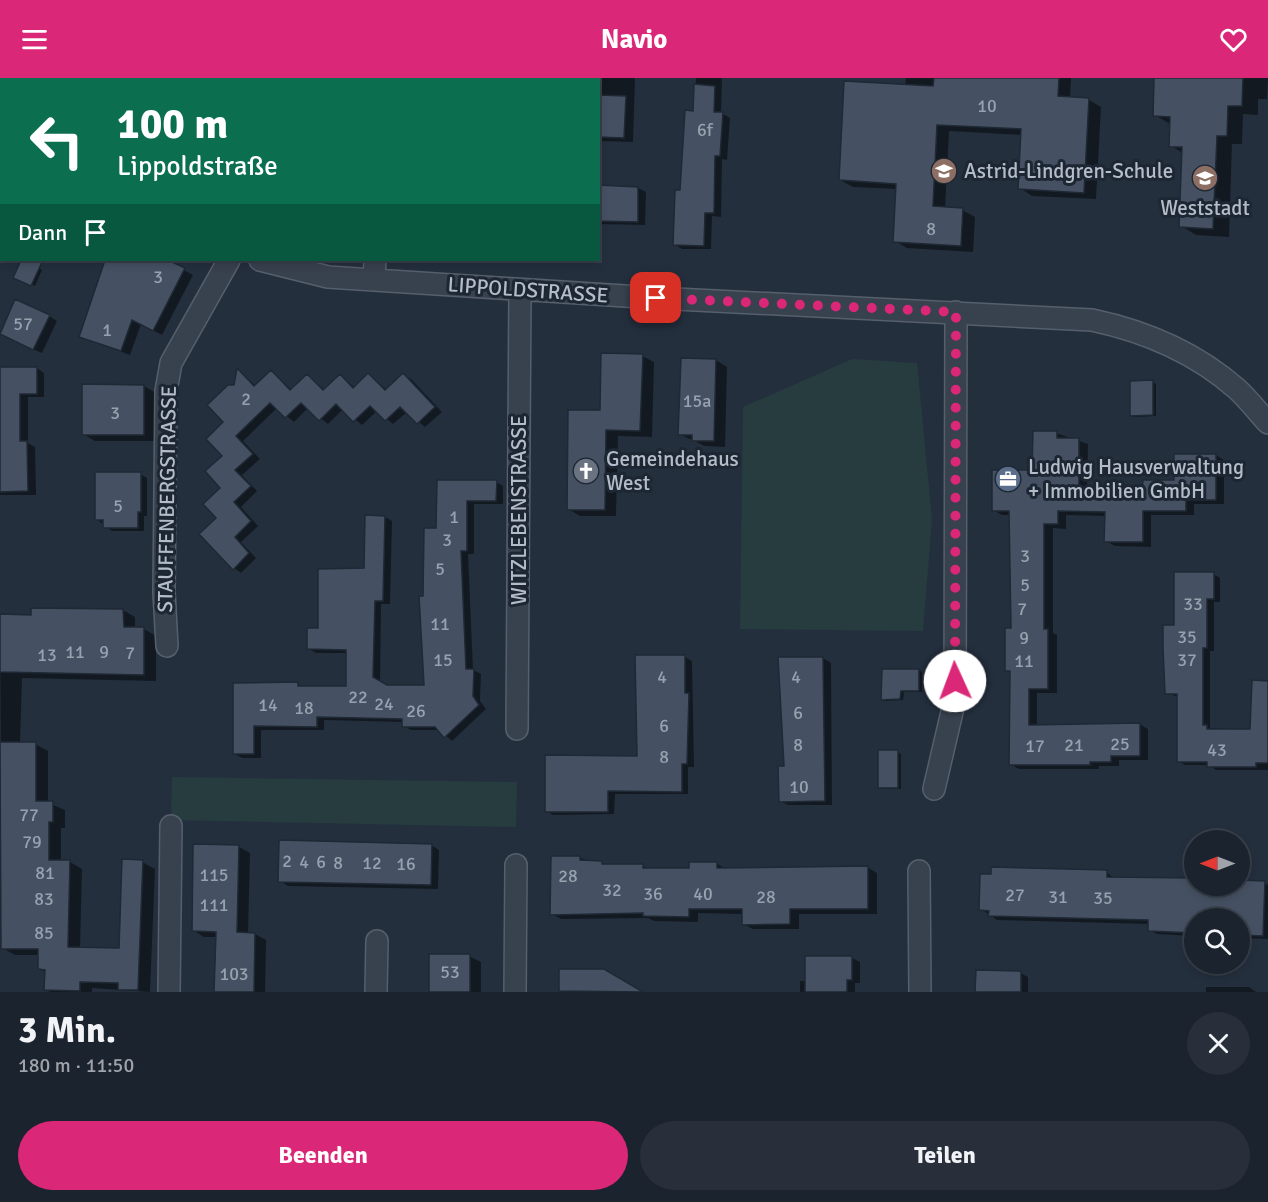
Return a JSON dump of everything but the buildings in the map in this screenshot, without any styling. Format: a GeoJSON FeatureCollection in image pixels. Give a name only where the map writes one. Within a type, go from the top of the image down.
{"type":"FeatureCollection","features":[{"type":"Feature","properties":{"kind":"street","name":"STAUFFENBERGSTRASSE"},"geometry":{"type":"LineString","coordinates":[[167,646],[164,592],[166,392],[171,363],[228,261]]}},
{"type":"Feature","properties":{"kind":"street","name":"LIPPOLDSTRASSE"},"geometry":{"type":"LineString","coordinates":[[265,261],[328,277],[375,270],[520,290],[1092,320],[1127,327],[1157,339],[1196,361],[1237,389],[1268,423]]}},
{"type":"Feature","properties":{"kind":"street","name":"WITZLEBENSTRASSE"},"geometry":{"type":"LineString","coordinates":[[517,729],[520,290]]}},
{"type":"Feature","properties":{"kind":"street"},"geometry":{"type":"LineString","coordinates":[[934,789],[955,699],[956,312]]}},
{"type":"Feature","properties":{"kind":"street"},"geometry":{"type":"LineString","coordinates":[[169,992],[171,826]]}},
{"type":"Feature","properties":{"kind":"street"},"geometry":{"type":"LineString","coordinates":[[515,992],[516,866]]}},
{"type":"Feature","properties":{"kind":"street"},"geometry":{"type":"LineString","coordinates":[[920,871],[920,992]]}},
{"type":"Feature","properties":{"kind":"street"},"geometry":{"type":"LineString","coordinates":[[376,992],[377,941]]}},
{"type":"Feature","properties":{"kind":"green space"},"geometry":{"type":"Polygon","coordinates":[[[852,359],[917,363],[932,519],[923,631],[740,629],[743,407],[852,359]]]}},
{"type":"Feature","properties":{"kind":"green space"},"geometry":{"type":"Polygon","coordinates":[[[172,777],[517,782],[516,827],[171,820],[172,777]]]}},
{"type":"Feature","properties":{"kind":"place","name":"Astrid-Lindgren-Schule"},"geometry":{"type":"Point","coordinates":[944,171]}},
{"type":"Feature","properties":{"kind":"place","name":"Weststadt"},"geometry":{"type":"Point","coordinates":[1205,178]}},
{"type":"Feature","properties":{"kind":"place","name":"Gemeindehaus West"},"geometry":{"type":"Point","coordinates":[586,471]}},
{"type":"Feature","properties":{"kind":"place","name":"Ludwig Hausverwaltung + Immobilien GmbH"},"geometry":{"type":"Point","coordinates":[1008,479]}},
{"type":"Feature","properties":{"kind":"route"},"geometry":{"type":"LineString","coordinates":[[656,298],[956,312],[953,646],[955,681]]}}]}
